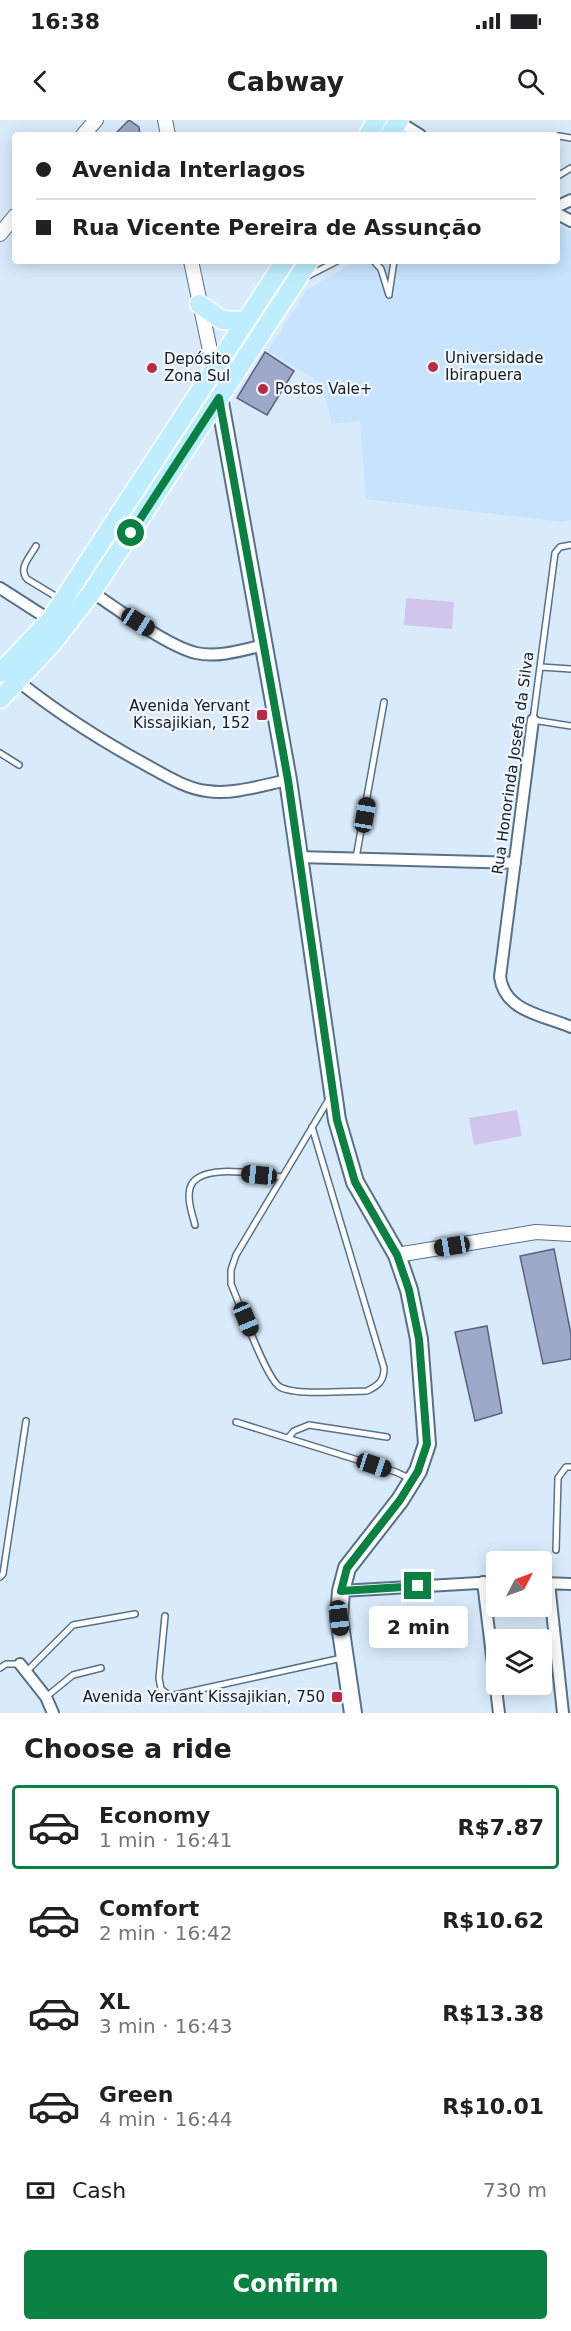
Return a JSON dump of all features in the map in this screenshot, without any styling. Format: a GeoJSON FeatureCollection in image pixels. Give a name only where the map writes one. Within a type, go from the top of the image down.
{"type":"FeatureCollection","features":[{"type":"Feature","properties":{"kind":"main road"},"geometry":{"type":"LineString","coordinates":[[0,699],[18,681],[57,624],[62,601],[283,264]]}},
{"type":"Feature","properties":{"kind":"main road"},"geometry":{"type":"LineString","coordinates":[[0,673],[92,592],[307,264]]}},
{"type":"Feature","properties":{"kind":"main road"},"geometry":{"type":"LineString","coordinates":[[199,304],[222,320],[246,321]]}},
{"type":"Feature","properties":{"kind":"main road"},"geometry":{"type":"LineString","coordinates":[[214,369],[288,780],[337,1120],[355,1182],[397,1255],[409,1290],[419,1339],[427,1444],[413,1480],[347,1568],[341,1591],[339,1618],[343,1658],[353,1713]]}},
{"type":"Feature","properties":{"kind":"street"},"geometry":{"type":"LineString","coordinates":[[86,132],[96,120]]}},
{"type":"Feature","properties":{"kind":"street"},"geometry":{"type":"LineString","coordinates":[[395,124],[413,132]]}},
{"type":"Feature","properties":{"kind":"street"},"geometry":{"type":"LineString","coordinates":[[0,234],[12,220]]}},
{"type":"Feature","properties":{"kind":"street"},"geometry":{"type":"LineString","coordinates":[[192,264],[214,369]]}},
{"type":"Feature","properties":{"kind":"street"},"geometry":{"type":"LineString","coordinates":[[0,588],[57,624]]}},
{"type":"Feature","properties":{"kind":"street"},"geometry":{"type":"LineString","coordinates":[[92,592],[153,631],[194,652],[223,653],[264,645]]}},
{"type":"Feature","properties":{"kind":"street"},"geometry":{"type":"LineString","coordinates":[[18,681],[55,711],[103,741],[166,776],[190,786],[218,792],[288,780]]}},
{"type":"Feature","properties":{"kind":"street","name":"Rua Honorinda Josefa da Silva"},"geometry":{"type":"LineString","coordinates":[[532,720],[500,977],[502,988],[512,1001],[521,1007],[570,1026]]}},
{"type":"Feature","properties":{"kind":"street"},"geometry":{"type":"LineString","coordinates":[[298,857],[514,863]]}},
{"type":"Feature","properties":{"kind":"street"},"geometry":{"type":"LineString","coordinates":[[570,1026],[571,1014]]}},
{"type":"Feature","properties":{"kind":"street"},"geometry":{"type":"LineString","coordinates":[[397,1255],[536,1232],[569,1232]]}},
{"type":"Feature","properties":{"kind":"street"},"geometry":{"type":"LineString","coordinates":[[341,1591],[483,1582],[499,1713]]}},
{"type":"Feature","properties":{"kind":"street"},"geometry":{"type":"LineString","coordinates":[[552,1583],[571,1584]]}},
{"type":"Feature","properties":{"kind":"street"},"geometry":{"type":"LineString","coordinates":[[550,1617],[563,1713]]}},
{"type":"Feature","properties":{"kind":"street"},"geometry":{"type":"LineString","coordinates":[[23,1668],[46,1697],[53,1713]]}},
{"type":"Feature","properties":{"kind":"lane"},"geometry":{"type":"LineString","coordinates":[[296,281],[332,264]]}},
{"type":"Feature","properties":{"kind":"lane"},"geometry":{"type":"LineString","coordinates":[[377,264],[381,269],[389,295],[394,264]]}},
{"type":"Feature","properties":{"kind":"lane","name":"Rua Honorinda Josefa da Silva"},"geometry":{"type":"LineString","coordinates":[[532,720],[555,553],[560,547],[571,545]]}},
{"type":"Feature","properties":{"kind":"lane"},"geometry":{"type":"LineString","coordinates":[[36,546],[23,574],[27,579],[62,601]]}},
{"type":"Feature","properties":{"kind":"lane"},"geometry":{"type":"LineString","coordinates":[[541,667],[571,669]]}},
{"type":"Feature","properties":{"kind":"lane"},"geometry":{"type":"LineString","coordinates":[[356,858],[384,702]]}},
{"type":"Feature","properties":{"kind":"lane"},"geometry":{"type":"LineString","coordinates":[[532,720],[571,726]]}},
{"type":"Feature","properties":{"kind":"lane"},"geometry":{"type":"LineString","coordinates":[[0,753],[20,765]]}},
{"type":"Feature","properties":{"kind":"lane"},"geometry":{"type":"LineString","coordinates":[[312,1127],[384,1368],[384,1378],[378,1386],[367,1391],[292,1391],[278,1386],[268,1373],[231,1284],[231,1270],[236,1255],[282,1177],[312,1127],[333,1092]]}},
{"type":"Feature","properties":{"kind":"lane"},"geometry":{"type":"LineString","coordinates":[[195,1225],[190,1206],[190,1186],[198,1178],[214,1171],[282,1177]]}},
{"type":"Feature","properties":{"kind":"lane"},"geometry":{"type":"LineString","coordinates":[[0,1577],[3,1574],[26,1421]]}},
{"type":"Feature","properties":{"kind":"lane"},"geometry":{"type":"LineString","coordinates":[[237,1422],[396,1472],[413,1480]]}},
{"type":"Feature","properties":{"kind":"lane"},"geometry":{"type":"LineString","coordinates":[[288,1438],[294,1431],[309,1425],[387,1437]]}},
{"type":"Feature","properties":{"kind":"lane"},"geometry":{"type":"LineString","coordinates":[[556,1550],[558,1478],[566,1467],[571,1467]]}},
{"type":"Feature","properties":{"kind":"lane"},"geometry":{"type":"LineString","coordinates":[[0,1668],[6,1664],[23,1668],[73,1625],[135,1614]]}},
{"type":"Feature","properties":{"kind":"lane"},"geometry":{"type":"LineString","coordinates":[[165,1616],[159,1678],[161,1689],[170,1696],[343,1658]]}},
{"type":"Feature","properties":{"kind":"lane"},"geometry":{"type":"LineString","coordinates":[[46,1697],[73,1675],[101,1668]]}},
{"type":"Feature","properties":{"kind":"shaded area","name":"Universidade Ibirapuera"},"geometry":{"type":"Polygon","coordinates":[[[560,226],[571,232],[571,520],[564,522],[366,499],[360,421],[332,424],[321,383],[268,351],[307,290],[351,264],[560,264],[560,226]]]}},
{"type":"Feature","properties":{"kind":"shaded area"},"geometry":{"type":"Polygon","coordinates":[[[406,598],[454,602],[452,629],[404,625],[406,598]]]}},
{"type":"Feature","properties":{"kind":"shaded area"},"geometry":{"type":"Polygon","coordinates":[[[517,1110],[522,1136],[474,1145],[469,1118],[517,1110]]]}},
{"type":"Feature","properties":{"kind":"building"},"geometry":{"type":"Polygon","coordinates":[[[129,120],[139,127],[140,132],[117,132],[129,120]]]}},
{"type":"Feature","properties":{"kind":"building","name":"Postos Vale+"},"geometry":{"type":"Polygon","coordinates":[[[265,352],[294,371],[267,415],[237,398],[265,352]]]}},
{"type":"Feature","properties":{"kind":"building"},"geometry":{"type":"Polygon","coordinates":[[[554,1249],[571,1334],[571,1359],[543,1364],[520,1256],[554,1249]]]}},
{"type":"Feature","properties":{"kind":"building"},"geometry":{"type":"Polygon","coordinates":[[[487,1326],[502,1413],[475,1421],[455,1332],[487,1326]]]}},
{"type":"Feature","properties":{"kind":"place","name":"Universidade Ibirapuera"},"geometry":{"type":"Point","coordinates":[433,367]}},
{"type":"Feature","properties":{"kind":"place","name":"Depósito Zona Sul"},"geometry":{"type":"Point","coordinates":[152,368]}},
{"type":"Feature","properties":{"kind":"place","name":"Postos Vale+"},"geometry":{"type":"Point","coordinates":[263,389]}},
{"type":"Feature","properties":{"kind":"place","name":"Avenida Yervant Kissajikian, 152"},"geometry":{"type":"Point","coordinates":[262,715]}},
{"type":"Feature","properties":{"kind":"place","name":"Avenida Yervant Kissajikian, 750"},"geometry":{"type":"Point","coordinates":[337,1697]}},
{"type":"Feature","properties":{"kind":"route"},"geometry":{"type":"LineString","coordinates":[[131,533],[219,398],[288,780],[337,1120],[355,1182],[397,1255],[409,1290],[419,1339],[427,1444],[418,1471],[400,1500],[347,1568],[341,1591],[418,1586]]}}]}
